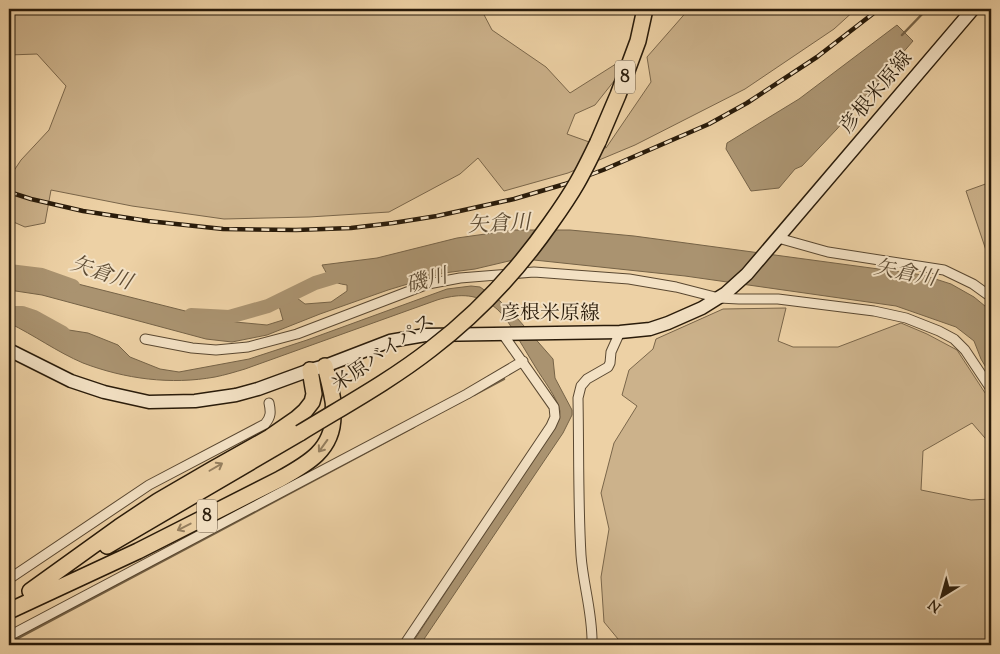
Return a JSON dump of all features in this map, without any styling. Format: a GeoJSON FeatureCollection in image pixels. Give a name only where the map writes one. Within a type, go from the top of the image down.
{"type":"FeatureCollection","features":[{"type":"Feature","properties":{"kind":"highway","name":"米原バイパス"},"geometry":{"type":"LineString","coordinates":[[9,604],[386,381],[431,349],[471,316],[534,247],[560,211],[577,183],[598,142],[618,95],[638,41],[644,9]]}},
{"type":"Feature","properties":{"kind":"highway","name":"8"},"geometry":{"type":"LineString","coordinates":[[9,611],[138,551],[300,468],[314,458],[329,438],[333,425],[334,402],[325,366]]}},
{"type":"Feature","properties":{"kind":"highway","name":"8"},"geometry":{"type":"LineString","coordinates":[[30,591],[142,512],[212,469],[270,437],[296,419],[312,402],[314,394],[310,370]]}},
{"type":"Feature","properties":{"kind":"main road","name":"彦根米原線"},"geometry":{"type":"LineString","coordinates":[[9,350],[71,381],[104,392],[149,402],[195,401],[258,389],[390,341],[416,336],[620,332],[650,328],[668,323],[702,308],[723,295],[746,274],[973,9]]}},
{"type":"Feature","properties":{"kind":"street"},"geometry":{"type":"LineString","coordinates":[[775,242],[944,270],[973,284],[991,297]]}},
{"type":"Feature","properties":{"kind":"street"},"geometry":{"type":"LineString","coordinates":[[144,339],[192,348],[216,350],[248,347],[298,334],[428,284],[460,278],[534,272],[629,279],[739,299],[778,299],[874,311],[906,318],[954,339],[965,350],[991,389]]}},
{"type":"Feature","properties":{"kind":"street"},"geometry":{"type":"LineString","coordinates":[[592,645],[590,611],[581,557],[578,398],[581,386],[587,379],[608,367],[611,352],[620,332]]}},
{"type":"Feature","properties":{"kind":"street"},"geometry":{"type":"LineString","coordinates":[[404,645],[551,426],[555,416],[554,407],[523,362],[506,333]]}},
{"type":"Feature","properties":{"kind":"street"},"geometry":{"type":"LineString","coordinates":[[9,636],[467,394],[523,362]]}},
{"type":"Feature","properties":{"kind":"street"},"geometry":{"type":"LineString","coordinates":[[9,579],[149,485],[265,424],[271,411],[269,403]]}},
{"type":"Feature","properties":{"kind":"shaded area"},"geometry":{"type":"Polygon","coordinates":[[[9,9],[481,9],[492,30],[546,67],[570,93],[619,62],[618,76],[595,105],[575,114],[567,134],[606,148],[651,82],[647,57],[689,9],[856,9],[834,29],[745,89],[635,145],[568,173],[504,191],[478,158],[460,174],[389,212],[309,217],[224,219],[132,206],[51,190],[45,223],[25,227],[9,220],[9,178],[21,160],[49,130],[66,86],[37,54],[9,55],[9,9]]]}},
{"type":"Feature","properties":{"kind":"shaded area"},"geometry":{"type":"Polygon","coordinates":[[[991,182],[991,265],[966,191],[991,182]]]}},
{"type":"Feature","properties":{"kind":"shaded area"},"geometry":{"type":"Polygon","coordinates":[[[786,308],[778,341],[793,347],[838,347],[901,323],[927,334],[957,350],[991,402],[991,445],[972,423],[923,451],[921,490],[971,500],[991,499],[991,645],[623,645],[604,622],[601,577],[609,529],[601,493],[614,443],[637,406],[622,395],[629,370],[653,349],[656,339],[723,309],[786,308]]]}},
{"type":"Feature","properties":{"kind":"water"},"geometry":{"type":"Polygon","coordinates":[[[897,25],[913,41],[837,129],[802,166],[795,169],[779,188],[751,191],[726,149],[727,143],[799,99],[897,25]]]}},
{"type":"Feature","properties":{"kind":"water"},"geometry":{"type":"Polygon","coordinates":[[[514,230],[570,230],[634,236],[923,275],[951,284],[974,297],[991,311],[991,376],[981,359],[974,341],[956,327],[896,306],[685,276],[534,260],[526,257],[475,269],[444,273],[388,290],[267,335],[232,342],[206,339],[42,295],[9,290],[9,275],[32,276],[78,284],[225,321],[267,325],[283,320],[279,306],[283,292],[292,290],[297,298],[305,304],[331,302],[347,291],[347,285],[337,283],[331,279],[322,265],[377,258],[457,238],[514,230]]]}},
{"type":"Feature","properties":{"kind":"water"},"geometry":{"type":"Polygon","coordinates":[[[471,286],[480,287],[500,301],[553,359],[555,378],[572,410],[572,415],[563,433],[420,645],[411,645],[556,425],[559,417],[559,406],[553,395],[508,322],[495,307],[479,298],[458,296],[444,298],[245,369],[215,377],[182,380],[132,377],[99,369],[73,359],[9,323],[9,312],[56,328],[88,333],[118,345],[130,357],[160,369],[179,372],[249,359],[447,289],[471,286]]]}},
{"type":"Feature","properties":{"kind":"waterway"},"geometry":{"type":"LineString","coordinates":[[902,35],[927,9]]}},
{"type":"Feature","properties":{"kind":"waterway","name":"矢倉川"},"geometry":{"type":"LineString","coordinates":[[9,271],[42,275],[73,286]]}},
{"type":"Feature","properties":{"kind":"waterway","name":"矢倉川"},"geometry":{"type":"LineString","coordinates":[[191,315],[229,317],[268,306],[315,283],[348,273]]}},
{"type":"Feature","properties":{"kind":"waterway","name":"磯川"},"geometry":{"type":"LineString","coordinates":[[9,313],[22,313],[34,317],[63,333]]}},
{"type":"Feature","properties":{"kind":"waterway"},"geometry":{"type":"LineString","coordinates":[[474,395],[504,379]]}},
{"type":"Feature","properties":{"kind":"waterway"},"geometry":{"type":"LineString","coordinates":[[9,643],[414,427]]}},
{"type":"Feature","properties":{"kind":"railway"},"geometry":{"type":"LineString","coordinates":[[9,192],[83,211],[148,221],[223,229],[296,230],[351,228],[437,216],[514,199],[565,184],[603,170],[709,124],[747,103],[817,57],[879,9]]}}]}
